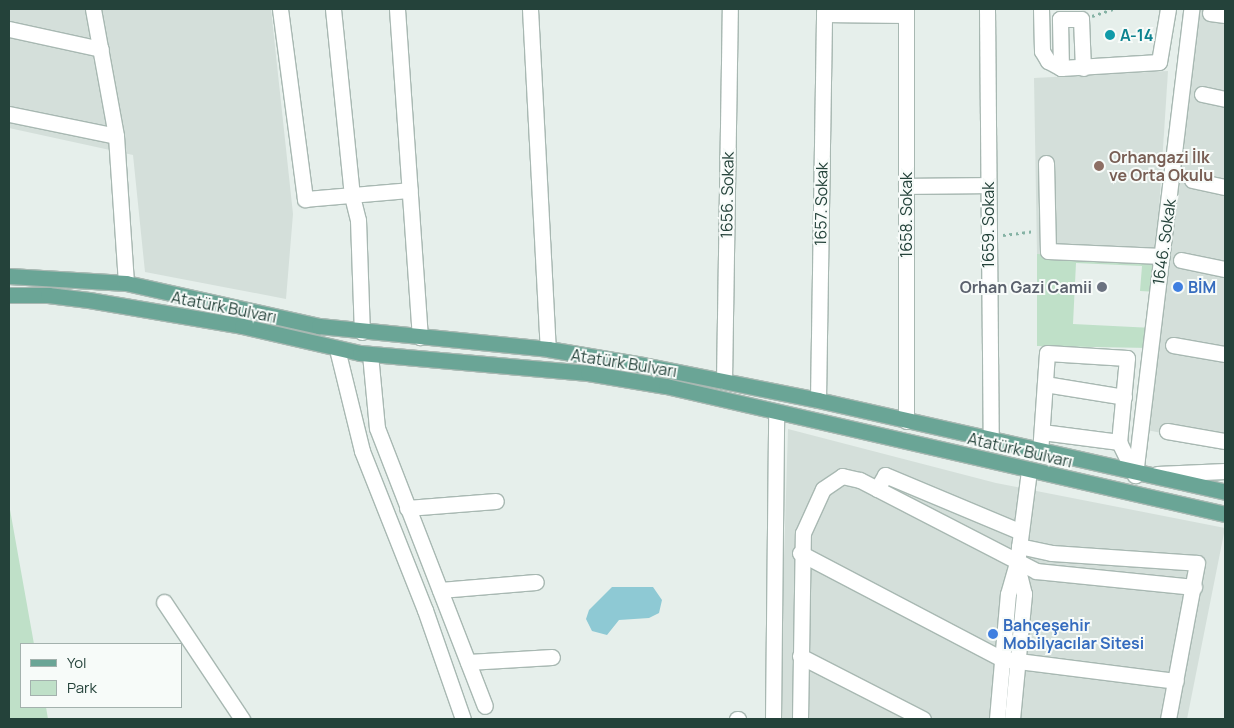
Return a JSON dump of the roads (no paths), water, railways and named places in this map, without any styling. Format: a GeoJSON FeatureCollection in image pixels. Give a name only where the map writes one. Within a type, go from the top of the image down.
{"type":"FeatureCollection","features":[{"type":"Feature","properties":{"kind":"main road","name":"Atatürk Bulvarı"},"geometry":{"type":"LineString","coordinates":[[9,276],[126,283],[319,326],[362,332],[548,349],[818,400],[1135,475],[1225,492]]}},
{"type":"Feature","properties":{"kind":"main road"},"geometry":{"type":"LineString","coordinates":[[122,306],[126,283]]}},
{"type":"Feature","properties":{"kind":"main road","name":"Atatürk Bulvarı"},"geometry":{"type":"LineString","coordinates":[[9,295],[48,295],[122,306],[242,326],[337,349],[365,353],[588,373],[666,386],[776,413],[1225,514]]}},
{"type":"Feature","properties":{"kind":"main road"},"geometry":{"type":"LineString","coordinates":[[362,332],[365,353]]}},
{"type":"Feature","properties":{"kind":"street"},"geometry":{"type":"LineString","coordinates":[[93,9],[102,49],[116,136],[126,283]]}},
{"type":"Feature","properties":{"kind":"street"},"geometry":{"type":"LineString","coordinates":[[280,9],[305,199],[410,190]]}},
{"type":"Feature","properties":{"kind":"street"},"geometry":{"type":"LineString","coordinates":[[333,9],[352,196],[358,220],[362,332]]}},
{"type":"Feature","properties":{"kind":"street"},"geometry":{"type":"LineString","coordinates":[[397,9],[420,337]]}},
{"type":"Feature","properties":{"kind":"street"},"geometry":{"type":"LineString","coordinates":[[530,9],[548,349]]}},
{"type":"Feature","properties":{"kind":"street","name":"1656. Sokak"},"geometry":{"type":"LineString","coordinates":[[724,381],[730,9]]}},
{"type":"Feature","properties":{"kind":"street","name":"1659. Sokak"},"geometry":{"type":"LineString","coordinates":[[987,9],[987,237],[991,442]]}},
{"type":"Feature","properties":{"kind":"street"},"geometry":{"type":"LineString","coordinates":[[1083,68],[1081,19],[1060,19],[1041,14],[1042,51],[1052,65],[1060,68],[1083,68],[1160,62],[1168,9]]}},
{"type":"Feature","properties":{"kind":"street","name":"1646. Sokak"},"geometry":{"type":"LineString","coordinates":[[1135,475],[1191,9]]}},
{"type":"Feature","properties":{"kind":"street"},"geometry":{"type":"LineString","coordinates":[[824,11],[906,12]]}},
{"type":"Feature","properties":{"kind":"street","name":"1657. Sokak"},"geometry":{"type":"LineString","coordinates":[[818,400],[824,11]]}},
{"type":"Feature","properties":{"kind":"street","name":"1658. Sokak"},"geometry":{"type":"LineString","coordinates":[[906,12],[906,421]]}},
{"type":"Feature","properties":{"kind":"street"},"geometry":{"type":"LineString","coordinates":[[1210,13],[1225,15]]}},
{"type":"Feature","properties":{"kind":"street"},"geometry":{"type":"LineString","coordinates":[[1060,19],[1060,68]]}},
{"type":"Feature","properties":{"kind":"street"},"geometry":{"type":"LineString","coordinates":[[9,29],[102,49]]}},
{"type":"Feature","properties":{"kind":"street"},"geometry":{"type":"LineString","coordinates":[[1202,94],[1225,99]]}},
{"type":"Feature","properties":{"kind":"street"},"geometry":{"type":"LineString","coordinates":[[9,114],[116,136]]}},
{"type":"Feature","properties":{"kind":"street"},"geometry":{"type":"LineString","coordinates":[[1046,163],[1048,251],[1162,256]]}},
{"type":"Feature","properties":{"kind":"street"},"geometry":{"type":"LineString","coordinates":[[1192,180],[1225,187]]}},
{"type":"Feature","properties":{"kind":"street"},"geometry":{"type":"LineString","coordinates":[[906,186],[988,185]]}},
{"type":"Feature","properties":{"kind":"street"},"geometry":{"type":"LineString","coordinates":[[1181,260],[1225,269]]}},
{"type":"Feature","properties":{"kind":"street"},"geometry":{"type":"LineString","coordinates":[[1173,345],[1225,354]]}},
{"type":"Feature","properties":{"kind":"street"},"geometry":{"type":"LineString","coordinates":[[337,349],[362,451],[426,610],[463,719]]}},
{"type":"Feature","properties":{"kind":"street"},"geometry":{"type":"LineString","coordinates":[[365,353],[377,428],[485,706]]}},
{"type":"Feature","properties":{"kind":"street"},"geometry":{"type":"LineString","coordinates":[[1040,453],[1047,353],[1127,358],[1119,442],[1135,475],[1225,472]]}},
{"type":"Feature","properties":{"kind":"street"},"geometry":{"type":"LineString","coordinates":[[1045,384],[1124,397]]}},
{"type":"Feature","properties":{"kind":"street"},"geometry":{"type":"LineString","coordinates":[[773,719],[776,413]]}},
{"type":"Feature","properties":{"kind":"street"},"geometry":{"type":"LineString","coordinates":[[1167,431],[1225,441]]}},
{"type":"Feature","properties":{"kind":"street"},"geometry":{"type":"LineString","coordinates":[[1042,432],[1119,442]]}},
{"type":"Feature","properties":{"kind":"street"},"geometry":{"type":"LineString","coordinates":[[997,719],[1008,594],[1017,563],[1029,470]]}},
{"type":"Feature","properties":{"kind":"street"},"geometry":{"type":"LineString","coordinates":[[878,489],[885,475],[1052,553],[1197,563],[1168,719]]}},
{"type":"Feature","properties":{"kind":"street"},"geometry":{"type":"LineString","coordinates":[[800,719],[800,553],[807,520],[820,494],[833,480],[847,476],[878,489],[1017,563],[1046,573],[1194,587]]}},
{"type":"Feature","properties":{"kind":"street"},"geometry":{"type":"LineString","coordinates":[[408,508],[496,501]]}},
{"type":"Feature","properties":{"kind":"street"},"geometry":{"type":"LineString","coordinates":[[800,553],[1002,659],[1018,663],[1176,681]]}},
{"type":"Feature","properties":{"kind":"street"},"geometry":{"type":"LineString","coordinates":[[1012,719],[1024,594],[1017,563]]}},
{"type":"Feature","properties":{"kind":"street"},"geometry":{"type":"LineString","coordinates":[[440,590],[536,582]]}},
{"type":"Feature","properties":{"kind":"street"},"geometry":{"type":"LineString","coordinates":[[164,602],[242,719]]}},
{"type":"Feature","properties":{"kind":"street"},"geometry":{"type":"LineString","coordinates":[[800,656],[922,719]]}},
{"type":"Feature","properties":{"kind":"street"},"geometry":{"type":"LineString","coordinates":[[468,662],[552,657]]}},
{"type":"Feature","properties":{"kind":"water"},"geometry":{"type":"Polygon","coordinates":[[[612,587],[653,587],[662,600],[659,613],[649,618],[619,620],[607,635],[592,631],[586,619],[589,610],[612,587]]]}},
{"type":"Feature","properties":{"kind":"place","name":"A-14"},"geometry":{"type":"Point","coordinates":[1110,35]}},
{"type":"Feature","properties":{"kind":"place","name":"Orhangazi İlk ve Orta Okulu"},"geometry":{"type":"Point","coordinates":[1099,166]}},
{"type":"Feature","properties":{"kind":"place","name":"Orhan Gazi Camii"},"geometry":{"type":"Point","coordinates":[1102,287]}},
{"type":"Feature","properties":{"kind":"place","name":"BİM"},"geometry":{"type":"Point","coordinates":[1178,287]}},
{"type":"Feature","properties":{"kind":"place","name":"Bahçeşehir Mobilyacılar Sitesi"},"geometry":{"type":"Point","coordinates":[993,634]}}]}
